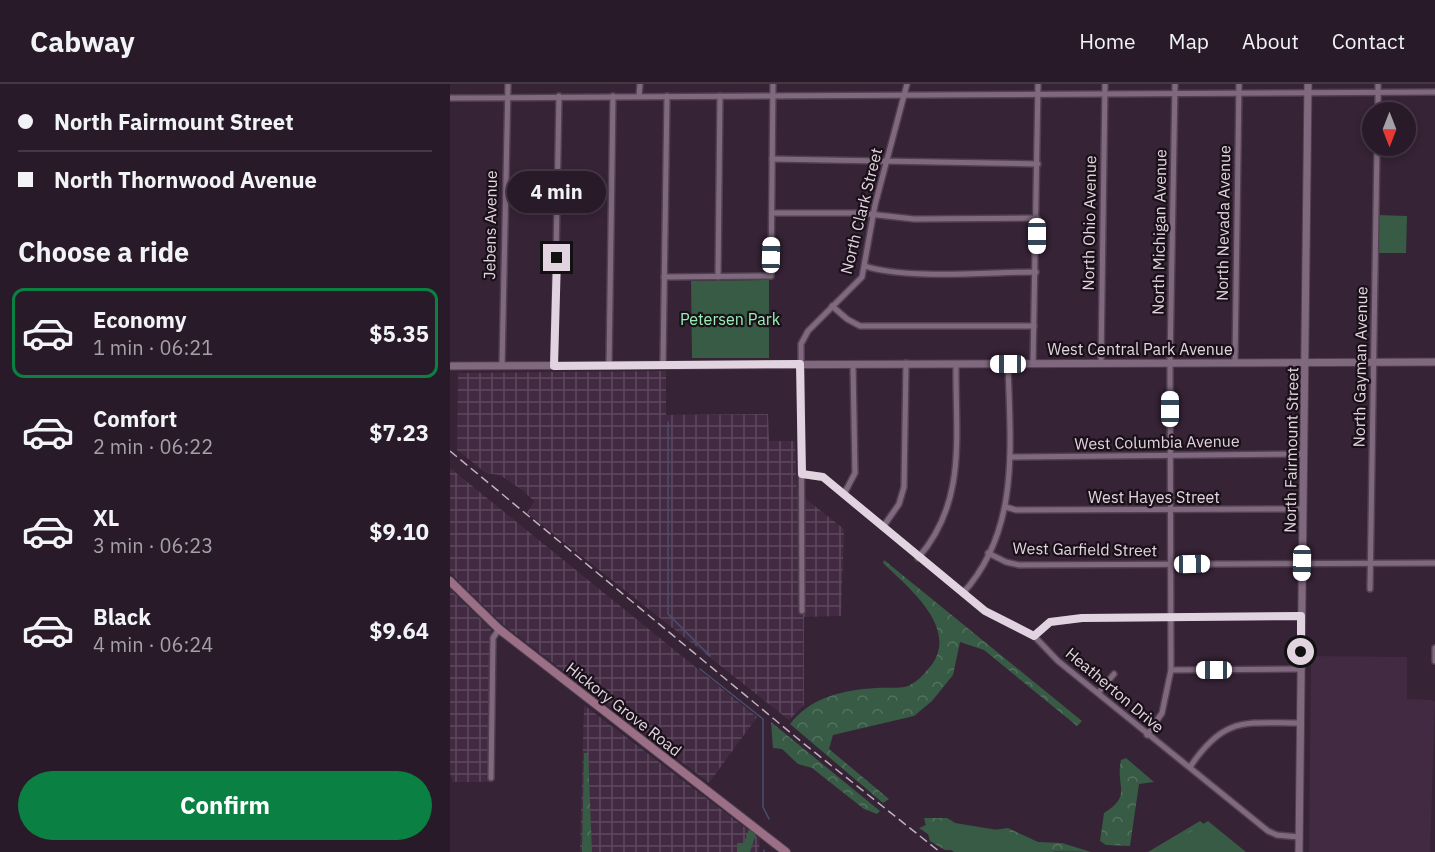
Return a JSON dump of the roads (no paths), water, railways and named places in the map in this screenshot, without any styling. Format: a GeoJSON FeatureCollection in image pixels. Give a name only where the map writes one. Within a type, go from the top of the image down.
{"type":"FeatureCollection","features":[{"type":"Feature","properties":{"kind":"main road","name":"Hickory Grove Road"},"geometry":{"type":"LineString","coordinates":[[450,581],[499,629],[786,852]]}},
{"type":"Feature","properties":{"kind":"street","name":"Jebens Avenue"},"geometry":{"type":"LineString","coordinates":[[502,366],[508,84]]}},
{"type":"Feature","properties":{"kind":"street"},"geometry":{"type":"LineString","coordinates":[[639,96],[640,84]]}},
{"type":"Feature","properties":{"kind":"street"},"geometry":{"type":"LineString","coordinates":[[664,277],[771,276],[773,84]]}},
{"type":"Feature","properties":{"kind":"street","name":"North Clark Street"},"geometry":{"type":"LineString","coordinates":[[802,611],[801,344],[808,331],[858,283],[865,266],[873,214],[906,96],[907,84]]}},
{"type":"Feature","properties":{"kind":"street"},"geometry":{"type":"LineString","coordinates":[[1033,364],[1038,84]]}},
{"type":"Feature","properties":{"kind":"street","name":"North Ohio Avenue"},"geometry":{"type":"LineString","coordinates":[[1101,363],[1105,84]]}},
{"type":"Feature","properties":{"kind":"street","name":"North Michigan Avenue"},"geometry":{"type":"LineString","coordinates":[[1147,735],[1162,713],[1171,670],[1170,362],[1175,84]]}},
{"type":"Feature","properties":{"kind":"street","name":"North Nevada Avenue"},"geometry":{"type":"LineString","coordinates":[[1235,362],[1239,84]]}},
{"type":"Feature","properties":{"kind":"street"},"geometry":{"type":"LineString","coordinates":[[1378,84],[1378,102]]}},
{"type":"Feature","properties":{"kind":"street"},"geometry":{"type":"LineString","coordinates":[[450,98],[1105,94],[1239,92],[1308,88],[1435,92]]}},
{"type":"Feature","properties":{"kind":"street","name":"North Fairmount Street"},"geometry":{"type":"LineString","coordinates":[[1299,852],[1308,88]]}},
{"type":"Feature","properties":{"kind":"street"},"geometry":{"type":"LineString","coordinates":[[554,366],[559,96]]}},
{"type":"Feature","properties":{"kind":"street"},"geometry":{"type":"LineString","coordinates":[[609,365],[613,96]]}},
{"type":"Feature","properties":{"kind":"street"},"geometry":{"type":"LineString","coordinates":[[663,365],[667,96]]}},
{"type":"Feature","properties":{"kind":"street"},"geometry":{"type":"LineString","coordinates":[[718,277],[720,96]]}},
{"type":"Feature","properties":{"kind":"street","name":"North Gayman Avenue"},"geometry":{"type":"LineString","coordinates":[[1371,589],[1377,156]]}},
{"type":"Feature","properties":{"kind":"street"},"geometry":{"type":"LineString","coordinates":[[772,159],[1038,164]]}},
{"type":"Feature","properties":{"kind":"street"},"geometry":{"type":"LineString","coordinates":[[772,213],[873,214],[914,219],[1037,218]]}},
{"type":"Feature","properties":{"kind":"street"},"geometry":{"type":"LineString","coordinates":[[865,266],[879,271],[909,273],[1036,272]]}},
{"type":"Feature","properties":{"kind":"street"},"geometry":{"type":"LineString","coordinates":[[832,306],[847,319],[860,326],[1034,326]]}},
{"type":"Feature","properties":{"kind":"street","name":"West Central Park Avenue"},"geometry":{"type":"LineString","coordinates":[[450,366],[1435,362]]}},
{"type":"Feature","properties":{"kind":"street"},"geometry":{"type":"LineString","coordinates":[[883,527],[898,504],[904,487],[906,363]]}},
{"type":"Feature","properties":{"kind":"street"},"geometry":{"type":"LineString","coordinates":[[844,494],[855,473],[853,364]]}},
{"type":"Feature","properties":{"kind":"street"},"geometry":{"type":"LineString","coordinates":[[918,558],[943,523],[954,488],[956,364]]}},
{"type":"Feature","properties":{"kind":"street"},"geometry":{"type":"LineString","coordinates":[[963,593],[988,553],[1006,507],[1010,458],[1008,364]]}},
{"type":"Feature","properties":{"kind":"street","name":"West Columbia Avenue"},"geometry":{"type":"LineString","coordinates":[[1010,458],[1303,454]]}},
{"type":"Feature","properties":{"kind":"street","name":"Heatherton Drive"},"geometry":{"type":"LineString","coordinates":[[802,474],[823,477],[918,558],[985,611],[1034,636],[1058,661],[1268,831],[1299,837]]}},
{"type":"Feature","properties":{"kind":"street","name":"West Hayes Street"},"geometry":{"type":"LineString","coordinates":[[1006,507],[1016,510],[1303,509]]}},
{"type":"Feature","properties":{"kind":"street","name":"West Garfield Street"},"geometry":{"type":"LineString","coordinates":[[988,553],[1006,562],[1020,565],[1435,563]]}},
{"type":"Feature","properties":{"kind":"street"},"geometry":{"type":"LineString","coordinates":[[1034,636],[1050,622],[1063,620],[1301,616]]}},
{"type":"Feature","properties":{"kind":"street"},"geometry":{"type":"LineString","coordinates":[[491,778],[493,638],[499,629]]}},
{"type":"Feature","properties":{"kind":"street"},"geometry":{"type":"LineString","coordinates":[[1435,648],[1435,661]]}},
{"type":"Feature","properties":{"kind":"street"},"geometry":{"type":"LineString","coordinates":[[1171,670],[1300,669]]}},
{"type":"Feature","properties":{"kind":"street"},"geometry":{"type":"LineString","coordinates":[[1098,693],[1114,674]]}},
{"type":"Feature","properties":{"kind":"street"},"geometry":{"type":"LineString","coordinates":[[1190,767],[1220,733],[1235,724],[1299,723]]}},
{"type":"Feature","properties":{"kind":"waterway"},"geometry":{"type":"LineString","coordinates":[[668,422],[668,614],[710,656]]}},
{"type":"Feature","properties":{"kind":"waterway"},"geometry":{"type":"LineString","coordinates":[[700,669],[763,719],[763,807],[769,819]]}},
{"type":"Feature","properties":{"kind":"railway"},"geometry":{"type":"LineString","coordinates":[[450,451],[803,743],[940,852]]}},
{"type":"Feature","properties":{"kind":"park label","name":"Petersen Park"},"geometry":{"type":"Point","coordinates":[730,319]}}]}
